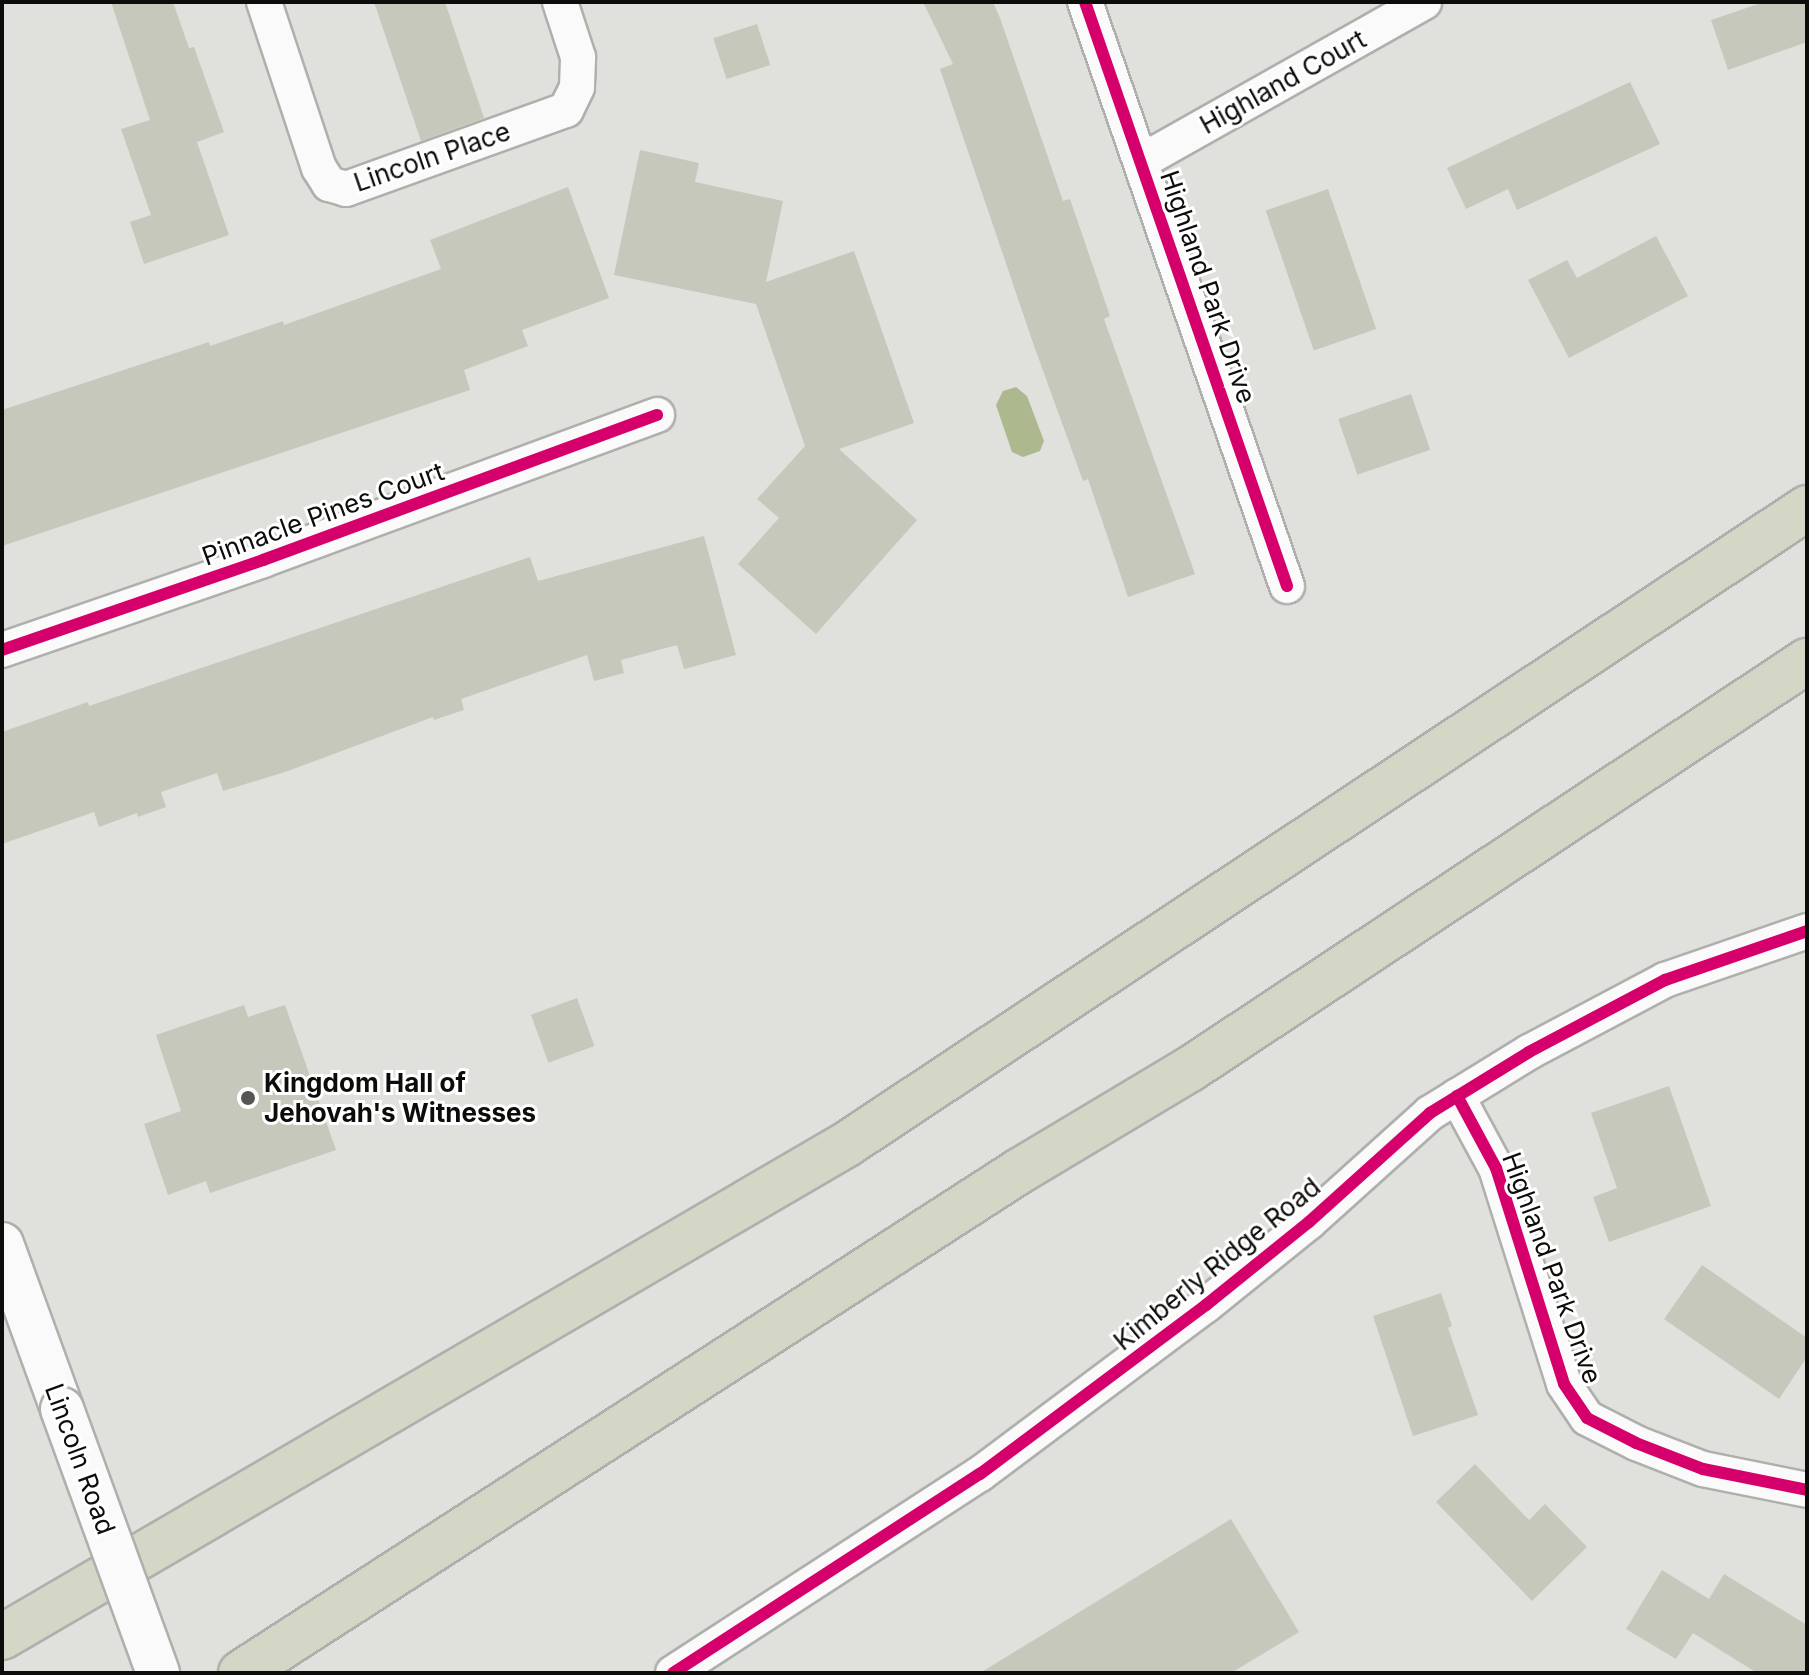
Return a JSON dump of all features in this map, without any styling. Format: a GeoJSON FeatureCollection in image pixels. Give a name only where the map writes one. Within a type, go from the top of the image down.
{"type":"FeatureCollection","features":[{"type":"Feature","properties":{"kind":"highway"},"geometry":{"type":"LineString","coordinates":[[2,1637],[847,1144],[1807,508]]}},
{"type":"Feature","properties":{"kind":"highway"},"geometry":{"type":"LineString","coordinates":[[241,1673],[1021,1170],[1190,1069],[1807,661]]}},
{"type":"Feature","properties":{"kind":"highway"},"geometry":{"type":"LineString","coordinates":[[221,1673],[409,1566]]}},
{"type":"Feature","properties":{"kind":"street","name":"Lincoln Place"},"geometry":{"type":"LineString","coordinates":[[264,2],[319,168],[329,184],[346,189],[566,110],[577,87],[578,57],[560,2]]}},
{"type":"Feature","properties":{"kind":"street","name":"Highland Park Drive"},"geometry":{"type":"LineString","coordinates":[[1085,2],[1287,586]]}},
{"type":"Feature","properties":{"kind":"street","name":"Highland Court"},"geometry":{"type":"LineString","coordinates":[[1142,161],[1424,2]]}},
{"type":"Feature","properties":{"kind":"street","name":"Pinnacle Pines Court"},"geometry":{"type":"LineString","coordinates":[[2,650],[263,560],[657,415]]}},
{"type":"Feature","properties":{"kind":"street","name":"Kimberly Ridge Road"},"geometry":{"type":"LineString","coordinates":[[673,1673],[980,1474],[1206,1305],[1309,1222],[1430,1113],[1529,1052],[1665,980],[1807,931]]}},
{"type":"Feature","properties":{"kind":"street","name":"Highland Park Drive"},"geometry":{"type":"LineString","coordinates":[[1457,1096],[1496,1168],[1564,1384],[1587,1418],[1636,1443],[1703,1469],[1807,1490]]}},
{"type":"Feature","properties":{"kind":"street","name":"Lincoln Road"},"geometry":{"type":"LineString","coordinates":[[2,1244],[158,1673]]}},
{"type":"Feature","properties":{"kind":"shaded area"},"geometry":{"type":"Polygon","coordinates":[[[1016,387],[1027,396],[1044,441],[1040,451],[1023,457],[1012,452],[996,405],[1003,391],[1016,387]]]}},
{"type":"Feature","properties":{"kind":"building"},"geometry":{"type":"Polygon","coordinates":[[[111,2],[173,2],[189,48],[194,47],[224,132],[197,142],[229,235],[144,264],[130,222],[151,215],[121,129],[150,120],[111,2]]]}},
{"type":"Feature","properties":{"kind":"building"},"geometry":{"type":"Polygon","coordinates":[[[374,2],[445,2],[484,118],[421,141],[374,2]]]}},
{"type":"Feature","properties":{"kind":"building"},"geometry":{"type":"Polygon","coordinates":[[[923,2],[993,2],[1063,201],[1070,199],[1110,316],[1104,319],[1195,574],[1128,597],[1088,479],[1083,481],[1033,343],[940,69],[953,64],[923,2]]]}},
{"type":"Feature","properties":{"kind":"building"},"geometry":{"type":"Polygon","coordinates":[[[1764,2],[1807,2],[1807,42],[1728,70],[1711,20],[1764,2]]]}},
{"type":"Feature","properties":{"kind":"building"},"geometry":{"type":"Polygon","coordinates":[[[757,24],[770,65],[727,79],[713,38],[757,24]]]}},
{"type":"Feature","properties":{"kind":"building"},"geometry":{"type":"Polygon","coordinates":[[[1630,82],[1660,144],[1517,210],[1508,189],[1466,209],[1447,168],[1630,82]]]}},
{"type":"Feature","properties":{"kind":"building"},"geometry":{"type":"Polygon","coordinates":[[[640,150],[699,163],[695,182],[783,201],[766,282],[854,251],[914,423],[839,449],[917,520],[816,634],[738,564],[779,518],[757,499],[805,446],[756,304],[614,275],[640,150]]]}},
{"type":"Feature","properties":{"kind":"building"},"geometry":{"type":"Polygon","coordinates":[[[568,187],[609,298],[522,330],[528,346],[464,370],[470,390],[2,546],[2,410],[209,342],[210,346],[283,321],[284,325],[441,269],[430,240],[568,187]]]}},
{"type":"Feature","properties":{"kind":"building"},"geometry":{"type":"Polygon","coordinates":[[[1328,189],[1376,329],[1314,350],[1266,210],[1328,189]]]}},
{"type":"Feature","properties":{"kind":"building"},"geometry":{"type":"Polygon","coordinates":[[[1656,236],[1688,296],[1569,358],[1528,280],[1567,260],[1577,278],[1656,236]]]}},
{"type":"Feature","properties":{"kind":"building"},"geometry":{"type":"Polygon","coordinates":[[[1411,394],[1430,450],[1357,475],[1338,419],[1411,394]]]}},
{"type":"Feature","properties":{"kind":"building"},"geometry":{"type":"Polygon","coordinates":[[[704,536],[736,655],[684,669],[677,645],[621,660],[624,673],[594,681],[587,655],[461,699],[464,710],[434,720],[433,717],[288,771],[223,791],[217,773],[161,792],[166,807],[138,817],[137,813],[99,827],[94,812],[2,844],[2,732],[88,702],[89,706],[530,557],[538,581],[704,536]]]}},
{"type":"Feature","properties":{"kind":"building"},"geometry":{"type":"Polygon","coordinates":[[[577,998],[594,1046],[548,1063],[531,1015],[577,998]]]}},
{"type":"Feature","properties":{"kind":"building","name":"Kingdom Hall of Jehovah's Witnesses"},"geometry":{"type":"Polygon","coordinates":[[[244,1005],[248,1017],[285,1005],[336,1150],[210,1193],[206,1181],[168,1195],[144,1124],[181,1111],[156,1035],[244,1005]]]}},
{"type":"Feature","properties":{"kind":"building"},"geometry":{"type":"Polygon","coordinates":[[[1669,1086],[1711,1206],[1609,1242],[1593,1197],[1617,1188],[1591,1113],[1669,1086]]]}},
{"type":"Feature","properties":{"kind":"building"},"geometry":{"type":"Polygon","coordinates":[[[1702,1265],[1807,1338],[1807,1357],[1779,1399],[1664,1319],[1702,1265]]]}},
{"type":"Feature","properties":{"kind":"building"},"geometry":{"type":"Polygon","coordinates":[[[1441,1293],[1452,1326],[1448,1328],[1478,1415],[1413,1436],[1373,1316],[1441,1293]]]}},
{"type":"Feature","properties":{"kind":"building"},"geometry":{"type":"Polygon","coordinates":[[[1475,1464],[1529,1520],[1545,1504],[1587,1547],[1532,1601],[1436,1502],[1475,1464]]]}},
{"type":"Feature","properties":{"kind":"building"},"geometry":{"type":"Polygon","coordinates":[[[1231,1519],[1299,1632],[1231,1673],[980,1673],[1231,1519]]]}},
{"type":"Feature","properties":{"kind":"building"},"geometry":{"type":"Polygon","coordinates":[[[1662,1570],[1709,1599],[1724,1574],[1807,1625],[1807,1673],[1757,1673],[1693,1633],[1676,1659],[1626,1629],[1662,1570]]]}},
{"type":"Feature","properties":{"kind":"cycle path"},"geometry":{"type":"LineString","coordinates":[[1085,2],[1287,586]]}},
{"type":"Feature","properties":{"kind":"cycle path"},"geometry":{"type":"LineString","coordinates":[[2,650],[263,560],[657,415]]}},
{"type":"Feature","properties":{"kind":"cycle path"},"geometry":{"type":"LineString","coordinates":[[673,1673],[980,1474],[1206,1305],[1309,1222],[1430,1113],[1529,1052],[1665,980],[1807,931]]}},
{"type":"Feature","properties":{"kind":"cycle path"},"geometry":{"type":"LineString","coordinates":[[1457,1096],[1496,1168],[1564,1384],[1587,1418],[1636,1443],[1703,1469],[1807,1490]]}},
{"type":"Feature","properties":{"kind":"place","name":"Kingdom Hall of Jehovah's Witnesses"},"geometry":{"type":"Point","coordinates":[248,1098]}}]}
